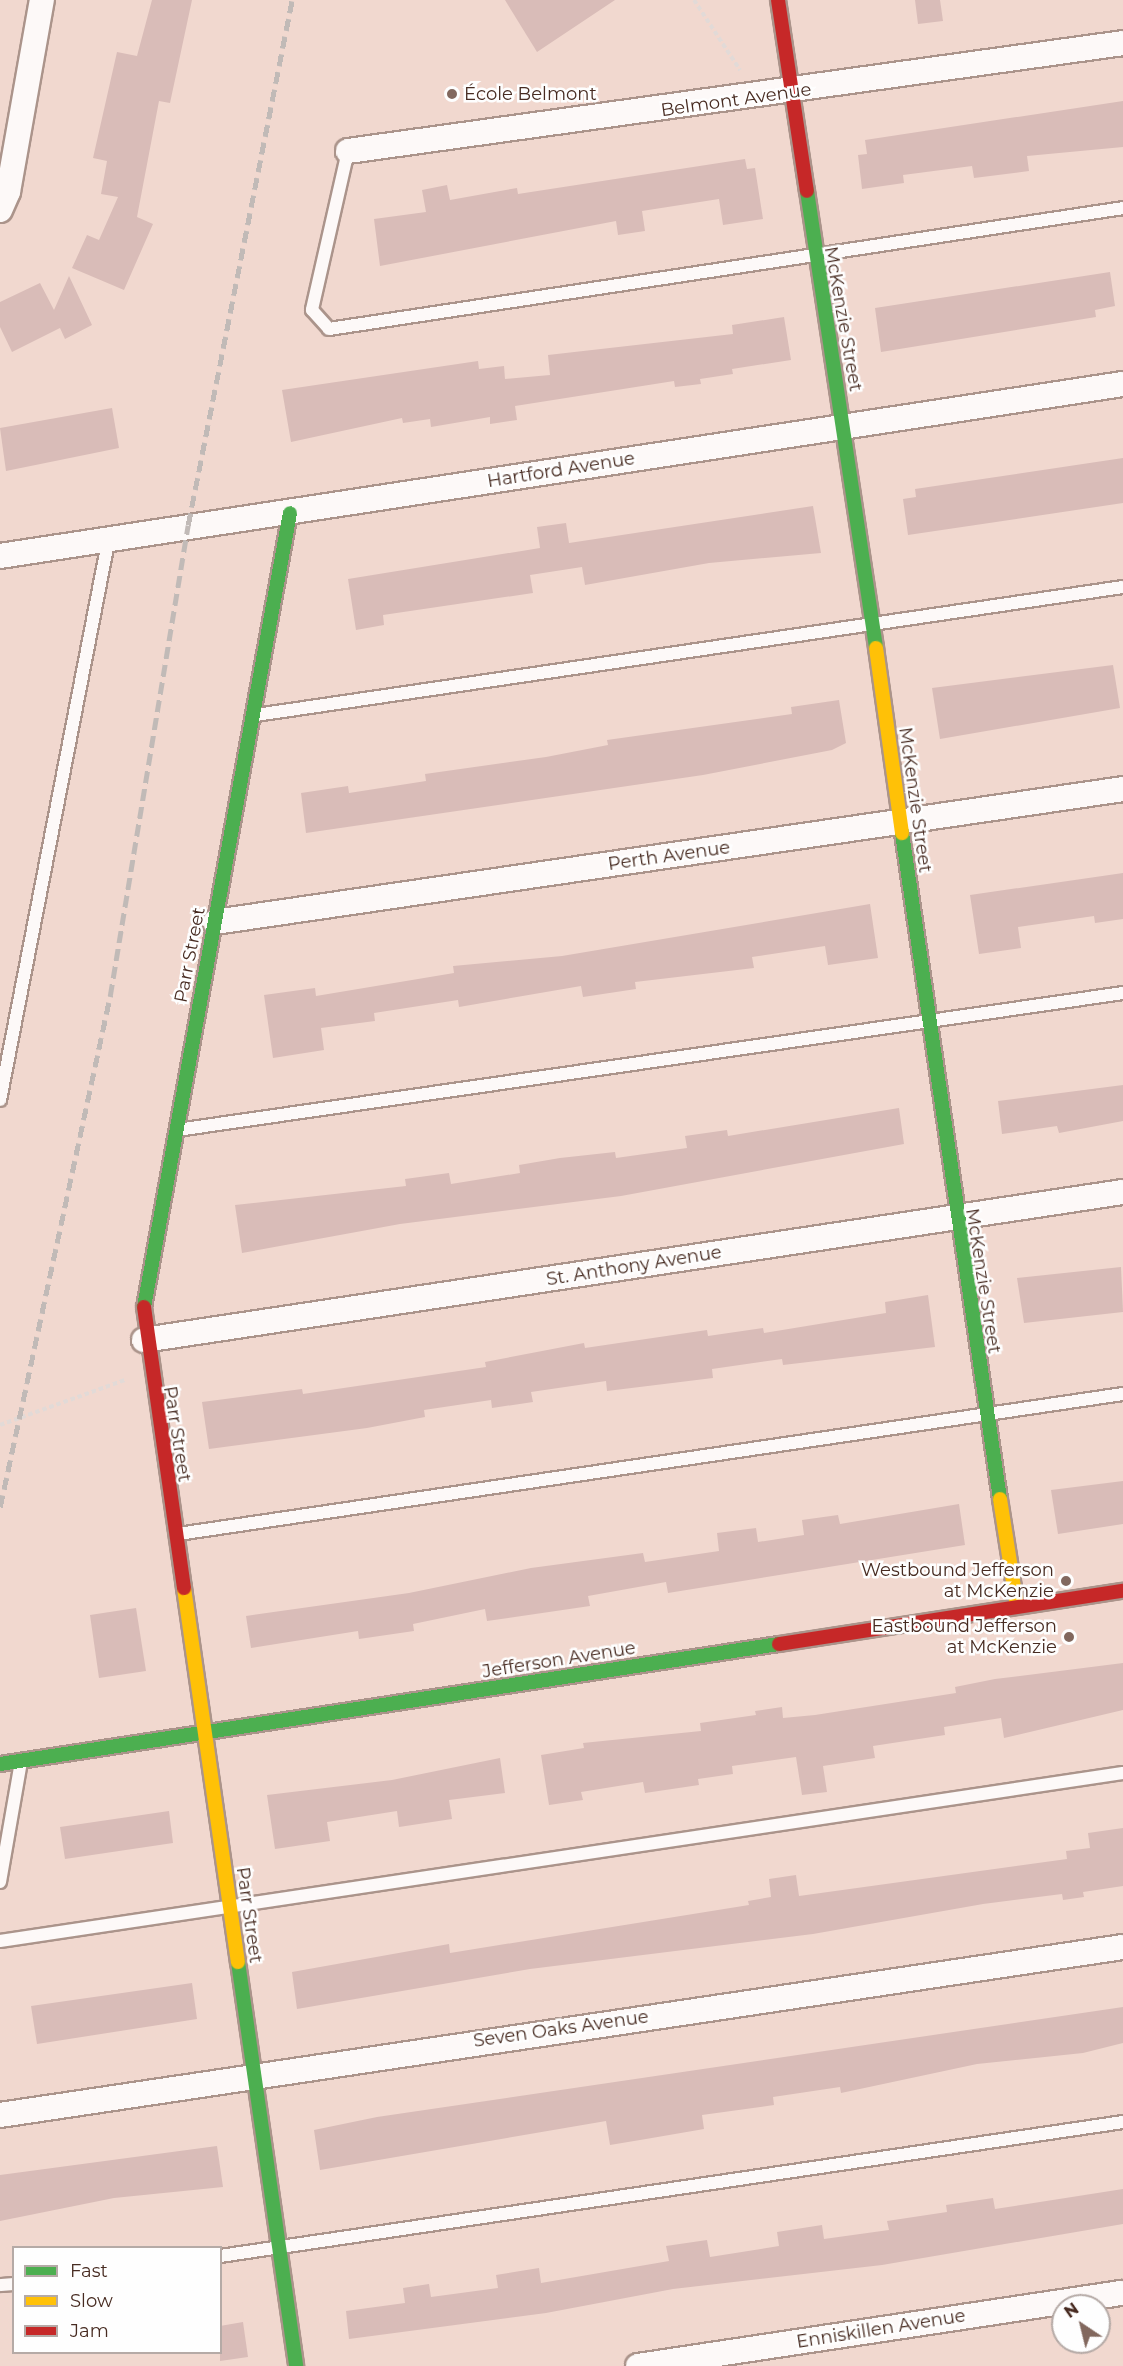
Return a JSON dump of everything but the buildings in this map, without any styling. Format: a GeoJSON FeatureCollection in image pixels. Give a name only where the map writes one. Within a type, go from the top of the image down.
{"type":"FeatureCollection","features":[{"type":"Feature","properties":{"kind":"street"},"geometry":{"type":"LineString","coordinates":[[0,210],[8,192],[42,0]]}},
{"type":"Feature","properties":{"kind":"street","name":"McKenzie Street"},"geometry":{"type":"LineString","coordinates":[[778,0],[813,252],[843,425],[873,624],[954,1218],[1017,1606]]}},
{"type":"Feature","properties":{"kind":"street","name":"Belmont Avenue"},"geometry":{"type":"LineString","coordinates":[[348,151],[791,93],[1123,43]]}},
{"type":"Feature","properties":{"kind":"street","name":"Hartford Avenue"},"geometry":{"type":"LineString","coordinates":[[0,556],[109,537],[290,513],[843,425],[1123,384]]}},
{"type":"Feature","properties":{"kind":"street","name":"Parr Street"},"geometry":{"type":"LineString","coordinates":[[290,513],[216,922],[173,1131],[142,1303],[144,1340],[230,1907],[296,2366]]}},
{"type":"Feature","properties":{"kind":"street","name":"Perth Avenue"},"geometry":{"type":"LineString","coordinates":[[216,922],[1123,789]]}},
{"type":"Feature","properties":{"kind":"street","name":"St. Anthony Avenue"},"geometry":{"type":"LineString","coordinates":[[144,1340],[1123,1192]]}},
{"type":"Feature","properties":{"kind":"street","name":"Jefferson Avenue"},"geometry":{"type":"LineString","coordinates":[[0,1764],[1123,1591]]}},
{"type":"Feature","properties":{"kind":"street","name":"Seven Oaks Avenue"},"geometry":{"type":"LineString","coordinates":[[0,2115],[253,2074],[1123,1947]]}},
{"type":"Feature","properties":{"kind":"street","name":"Enniskillen Avenue"},"geometry":{"type":"LineString","coordinates":[[638,2366],[1123,2293]]}},
{"type":"Feature","properties":{"kind":"lane"},"geometry":{"type":"LineString","coordinates":[[348,151],[312,310],[329,329],[813,252],[1123,208]]}},
{"type":"Feature","properties":{"kind":"lane"},"geometry":{"type":"LineString","coordinates":[[0,1100],[109,537]]}},
{"type":"Feature","properties":{"kind":"lane"},"geometry":{"type":"LineString","coordinates":[[254,715],[1123,586]]}},
{"type":"Feature","properties":{"kind":"lane"},"geometry":{"type":"LineString","coordinates":[[173,1131],[1123,993]]}},
{"type":"Feature","properties":{"kind":"lane"},"geometry":{"type":"LineString","coordinates":[[174,1535],[1123,1394]]}},
{"type":"Feature","properties":{"kind":"lane"},"geometry":{"type":"LineString","coordinates":[[0,1882],[21,1761]]}},
{"type":"Feature","properties":{"kind":"lane"},"geometry":{"type":"LineString","coordinates":[[0,1941],[1123,1773]]}},
{"type":"Feature","properties":{"kind":"lane"},"geometry":{"type":"LineString","coordinates":[[222,2256],[1123,2122]]}},
{"type":"Feature","properties":{"kind":"path"},"geometry":{"type":"LineString","coordinates":[[694,0],[742,73]]}},
{"type":"Feature","properties":{"kind":"path"},"geometry":{"type":"LineString","coordinates":[[0,1425],[150,1375]]}},
{"type":"Feature","properties":{"kind":"railway"},"geometry":{"type":"LineString","coordinates":[[0,1507],[110,996],[188,525],[292,0]]}},
{"type":"Feature","properties":{"kind":"traffic: fast"},"geometry":{"type":"LineString","coordinates":[[807,191],[876,648]]}},
{"type":"Feature","properties":{"kind":"traffic: fast"},"geometry":{"type":"LineString","coordinates":[[144,1307],[290,513]]}},
{"type":"Feature","properties":{"kind":"traffic: fast"},"geometry":{"type":"LineString","coordinates":[[902,833],[1000,1499]]}},
{"type":"Feature","properties":{"kind":"traffic: fast"},"geometry":{"type":"LineString","coordinates":[[0,1764],[779,1644]]}},
{"type":"Feature","properties":{"kind":"traffic: fast"},"geometry":{"type":"LineString","coordinates":[[238,1962],[296,2366]]}},
{"type":"Feature","properties":{"kind":"traffic: slow"},"geometry":{"type":"LineString","coordinates":[[876,648],[902,833]]}},
{"type":"Feature","properties":{"kind":"traffic: slow"},"geometry":{"type":"LineString","coordinates":[[1000,1499],[1017,1606]]}},
{"type":"Feature","properties":{"kind":"traffic: slow"},"geometry":{"type":"LineString","coordinates":[[184,1588],[238,1962]]}},
{"type":"Feature","properties":{"kind":"traffic: jam"},"geometry":{"type":"LineString","coordinates":[[778,0],[807,191]]}},
{"type":"Feature","properties":{"kind":"traffic: jam"},"geometry":{"type":"LineString","coordinates":[[144,1307],[184,1588]]}},
{"type":"Feature","properties":{"kind":"traffic: jam"},"geometry":{"type":"LineString","coordinates":[[779,1644],[1123,1591]]}},
{"type":"Feature","properties":{"kind":"place","name":"École Belmont"},"geometry":{"type":"Point","coordinates":[452,94]}},
{"type":"Feature","properties":{"kind":"place","name":"Westbound Jefferson at McKenzie"},"geometry":{"type":"Point","coordinates":[1066,1581]}},
{"type":"Feature","properties":{"kind":"place","name":"Eastbound Jefferson at McKenzie"},"geometry":{"type":"Point","coordinates":[1069,1637]}}]}
